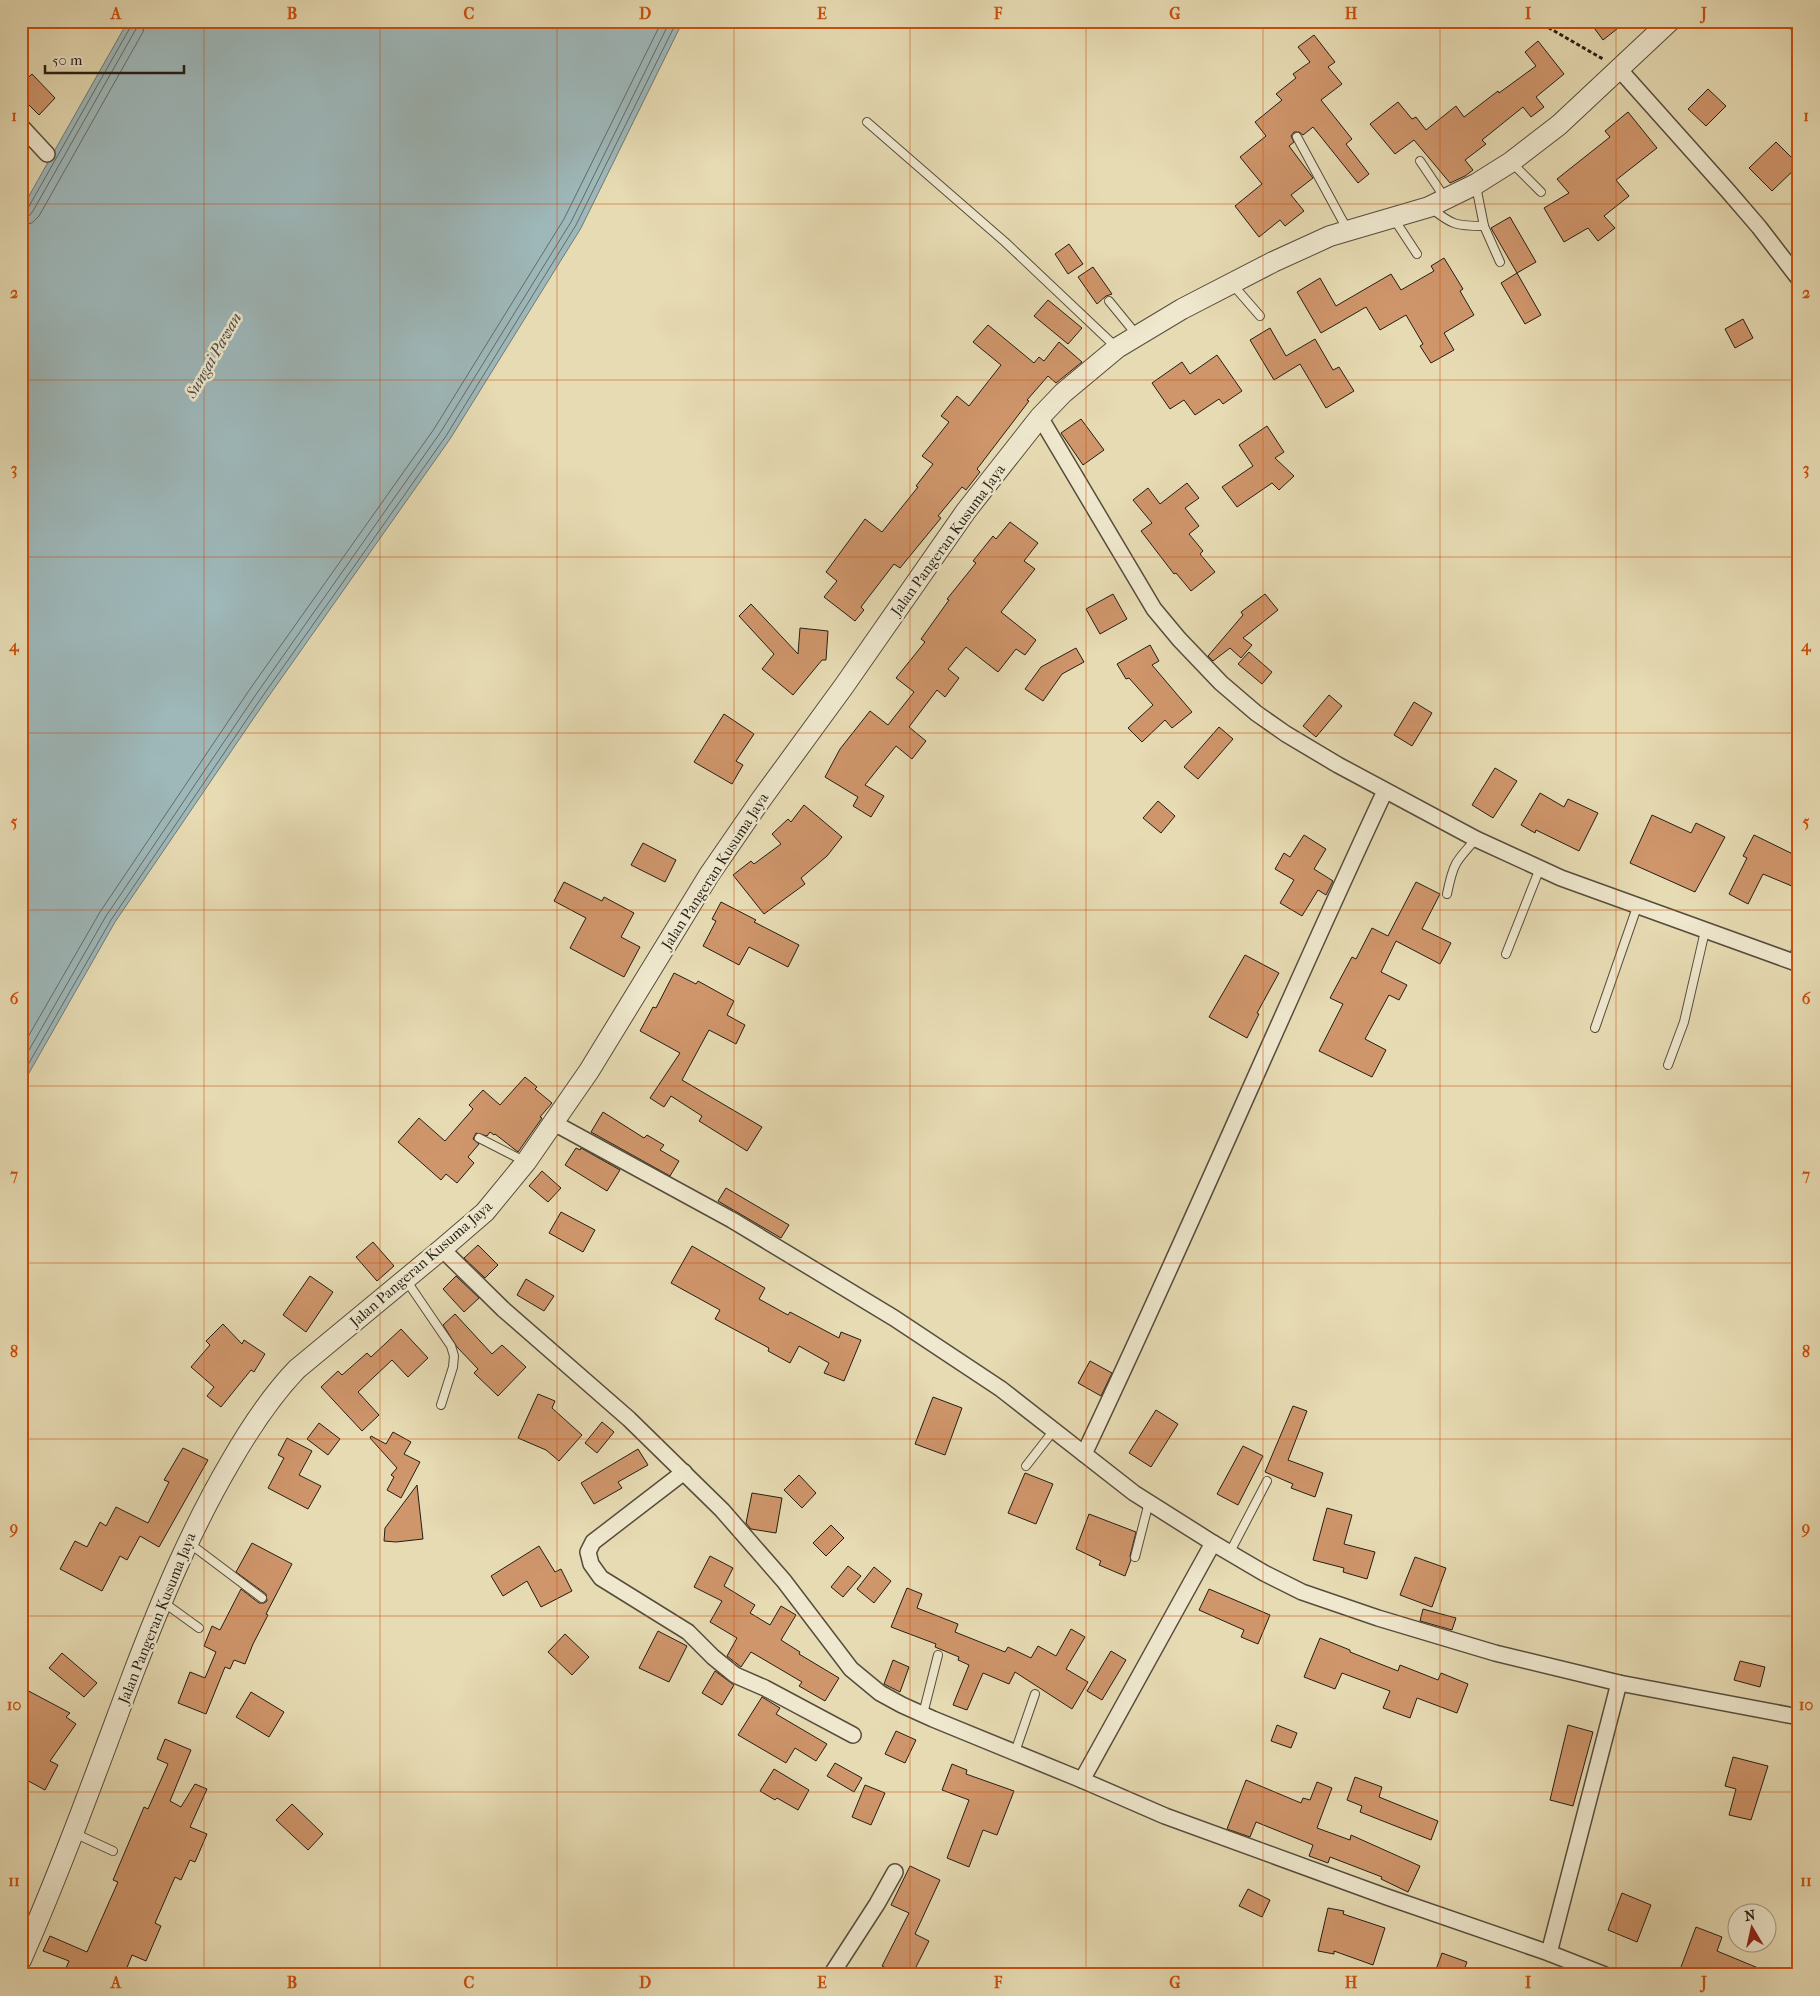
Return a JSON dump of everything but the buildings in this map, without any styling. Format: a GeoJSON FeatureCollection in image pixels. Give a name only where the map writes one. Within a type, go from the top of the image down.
{"type":"FeatureCollection","features":[{"type":"Feature","properties":{"kind":"street","name":"Jalan Pangeran Kusuma Jaya"},"geometry":{"type":"LineString","coordinates":[[22,1954],[72,1832],[161,1601],[211,1495],[261,1411],[279,1387],[297,1369],[442,1250],[485,1212],[526,1162],[589,1071],[709,875],[966,511],[1040,417],[1069,388],[1117,348],[1182,309],[1304,246],[1348,230],[1438,203],[1476,184],[1511,162],[1559,124],[1670,21]]}},
{"type":"Feature","properties":{"kind":"street"},"geometry":{"type":"LineString","coordinates":[[1795,21],[1799,26]]}},
{"type":"Feature","properties":{"kind":"street"},"geometry":{"type":"LineString","coordinates":[[1619,68],[1759,227],[1799,279]]}},
{"type":"Feature","properties":{"kind":"street"},"geometry":{"type":"LineString","coordinates":[[21,126],[47,154]]}},
{"type":"Feature","properties":{"kind":"street"},"geometry":{"type":"LineString","coordinates":[[1040,417],[1154,609],[1221,683],[1256,713],[1286,734],[1385,792],[1476,839],[1561,878],[1796,963]]}},
{"type":"Feature","properties":{"kind":"street"},"geometry":{"type":"LineString","coordinates":[[1084,1454],[1167,1276],[1205,1187],[1385,792]]}},
{"type":"Feature","properties":{"kind":"street"},"geometry":{"type":"LineString","coordinates":[[554,1123],[732,1220],[894,1318],[1002,1389],[1084,1454],[1149,1502],[1213,1543],[1264,1573],[1302,1592],[1378,1618],[1495,1653],[1619,1683],[1799,1717]]}},
{"type":"Feature","properties":{"kind":"street"},"geometry":{"type":"LineString","coordinates":[[442,1250],[503,1309],[629,1419],[684,1472],[763,1556],[852,1669],[880,1693],[923,1714],[1165,1816],[1549,1953],[1605,1975]]}},
{"type":"Feature","properties":{"kind":"street"},"geometry":{"type":"LineString","coordinates":[[684,1472],[593,1542],[588,1552],[591,1564],[601,1578],[688,1632],[713,1657],[735,1675],[765,1688],[853,1735]]}},
{"type":"Feature","properties":{"kind":"street"},"geometry":{"type":"LineString","coordinates":[[1082,1780],[1213,1543]]}},
{"type":"Feature","properties":{"kind":"street"},"geometry":{"type":"LineString","coordinates":[[1549,1953],[1619,1683]]}},
{"type":"Feature","properties":{"kind":"street"},"geometry":{"type":"LineString","coordinates":[[831,1975],[877,1904],[895,1872]]}},
{"type":"Feature","properties":{"kind":"lane"},"geometry":{"type":"LineString","coordinates":[[867,122],[1005,242],[1117,348]]}},
{"type":"Feature","properties":{"kind":"lane"},"geometry":{"type":"LineString","coordinates":[[1297,137],[1348,230]]}},
{"type":"Feature","properties":{"kind":"lane"},"geometry":{"type":"LineString","coordinates":[[1420,161],[1449,223],[1462,226],[1484,226]]}},
{"type":"Feature","properties":{"kind":"lane"},"geometry":{"type":"LineString","coordinates":[[1511,162],[1541,192]]}},
{"type":"Feature","properties":{"kind":"lane"},"geometry":{"type":"LineString","coordinates":[[1476,184],[1484,226],[1500,262]]}},
{"type":"Feature","properties":{"kind":"lane"},"geometry":{"type":"LineString","coordinates":[[1393,217],[1418,254]]}},
{"type":"Feature","properties":{"kind":"lane"},"geometry":{"type":"LineString","coordinates":[[1232,283],[1260,316]]}},
{"type":"Feature","properties":{"kind":"lane"},"geometry":{"type":"LineString","coordinates":[[1109,301],[1138,335]]}},
{"type":"Feature","properties":{"kind":"lane"},"geometry":{"type":"LineString","coordinates":[[1447,894],[1451,872],[1456,861],[1476,839]]}},
{"type":"Feature","properties":{"kind":"lane"},"geometry":{"type":"LineString","coordinates":[[1506,954],[1540,868]]}},
{"type":"Feature","properties":{"kind":"lane"},"geometry":{"type":"LineString","coordinates":[[1595,1028],[1637,907]]}},
{"type":"Feature","properties":{"kind":"lane"},"geometry":{"type":"LineString","coordinates":[[1668,1065],[1684,1022],[1705,931]]}},
{"type":"Feature","properties":{"kind":"lane"},"geometry":{"type":"LineString","coordinates":[[1796,963],[1799,936]]}},
{"type":"Feature","properties":{"kind":"lane"},"geometry":{"type":"LineString","coordinates":[[479,1138],[526,1162]]}},
{"type":"Feature","properties":{"kind":"lane"},"geometry":{"type":"LineString","coordinates":[[406,1280],[451,1346],[454,1356],[441,1404]]}},
{"type":"Feature","properties":{"kind":"lane"},"geometry":{"type":"LineString","coordinates":[[1026,1466],[1054,1430]]}},
{"type":"Feature","properties":{"kind":"lane"},"geometry":{"type":"LineString","coordinates":[[1230,1552],[1267,1481]]}},
{"type":"Feature","properties":{"kind":"lane"},"geometry":{"type":"LineString","coordinates":[[1135,1557],[1149,1502]]}},
{"type":"Feature","properties":{"kind":"lane"},"geometry":{"type":"LineString","coordinates":[[188,1542],[262,1598]]}},
{"type":"Feature","properties":{"kind":"lane"},"geometry":{"type":"LineString","coordinates":[[161,1601],[199,1628]]}},
{"type":"Feature","properties":{"kind":"lane"},"geometry":{"type":"LineString","coordinates":[[923,1714],[938,1655]]}},
{"type":"Feature","properties":{"kind":"lane"},"geometry":{"type":"LineString","coordinates":[[1015,1752],[1035,1694]]}},
{"type":"Feature","properties":{"kind":"lane"},"geometry":{"type":"LineString","coordinates":[[72,1832],[113,1851]]}},
{"type":"Feature","properties":{"kind":"path"},"geometry":{"type":"LineString","coordinates":[[1537,21],[1619,68]]}},
{"type":"Feature","properties":{"kind":"water","name":"Sungai Pawan"},"geometry":{"type":"Polygon","coordinates":[[[128,21],[683,21],[581,228],[450,439],[266,700],[115,922],[21,1087],[21,210],[128,21]]]}}]}
